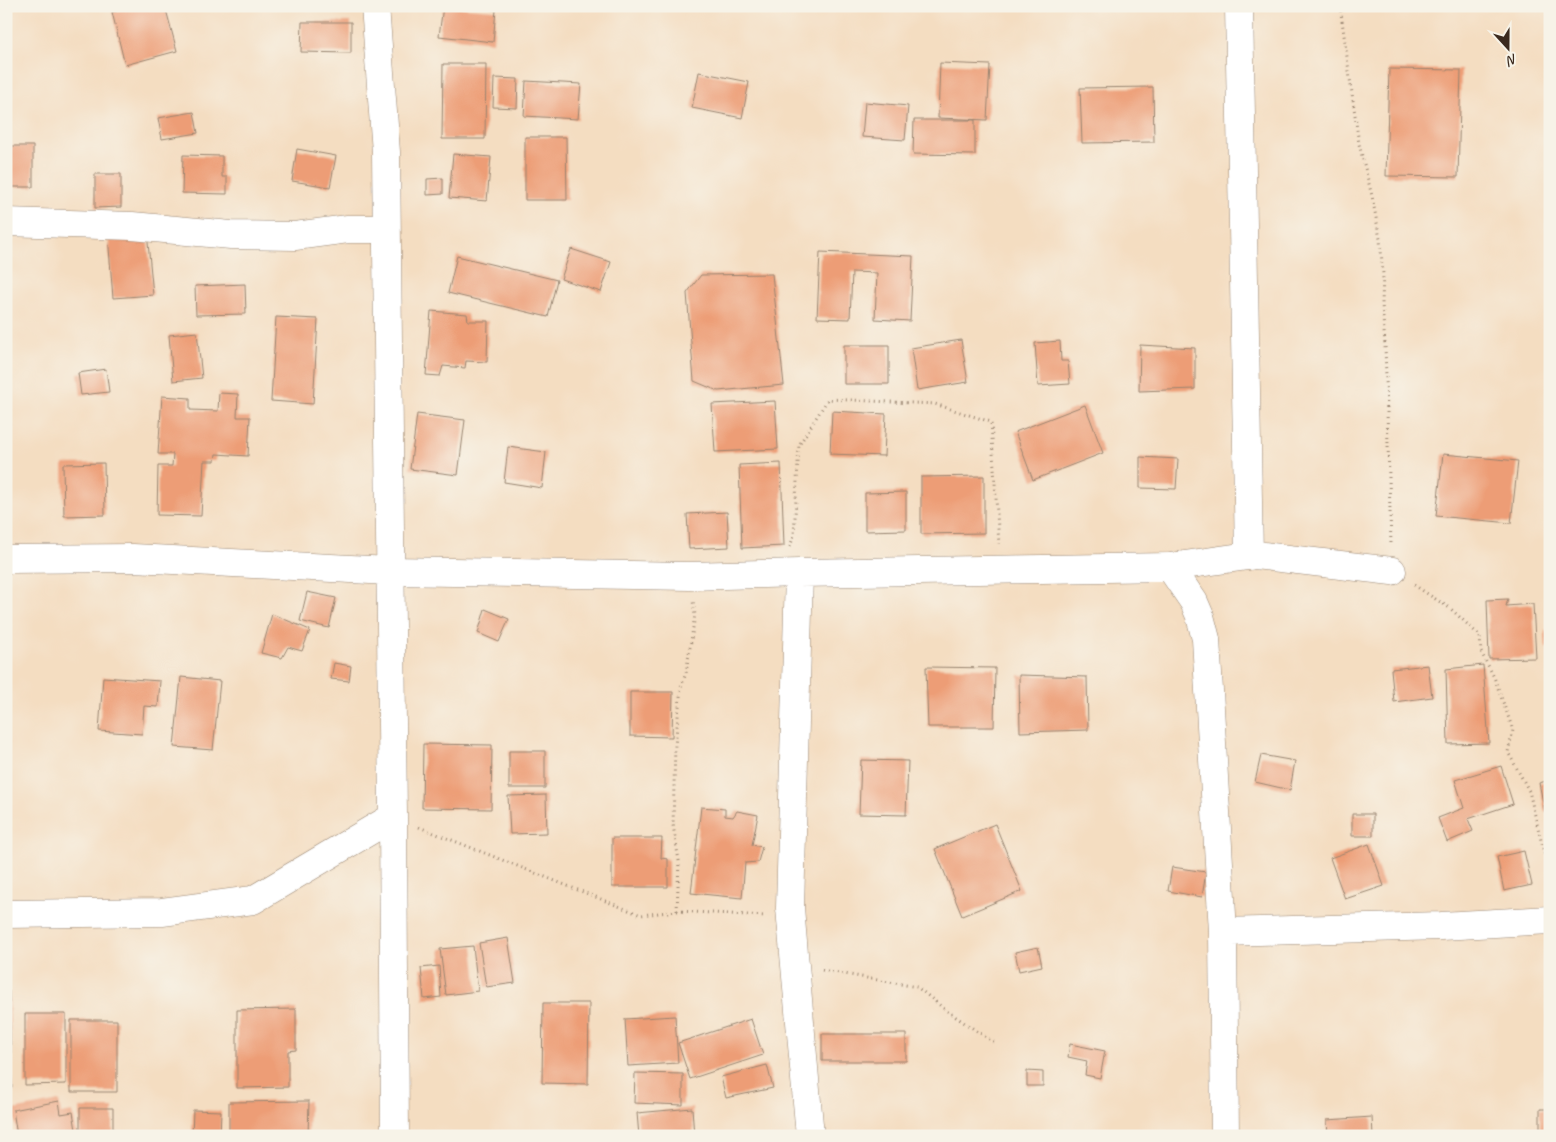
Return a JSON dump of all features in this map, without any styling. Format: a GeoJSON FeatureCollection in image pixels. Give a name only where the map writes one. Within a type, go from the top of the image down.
{"type":"FeatureCollection","features":[{"type":"Feature","properties":{"kind":"street"},"geometry":{"type":"LineString","coordinates":[[375,6],[386,152],[395,1136]]}},
{"type":"Feature","properties":{"kind":"street"},"geometry":{"type":"LineString","coordinates":[[1239,6],[1249,556]]}},
{"type":"Feature","properties":{"kind":"street"},"geometry":{"type":"LineString","coordinates":[[6,222],[123,226],[231,235],[295,236],[348,229],[386,229]]}},
{"type":"Feature","properties":{"kind":"street"},"geometry":{"type":"LineString","coordinates":[[6,559],[133,558],[390,571],[689,576],[1170,567],[1249,556],[1284,558],[1392,571]]}},
{"type":"Feature","properties":{"kind":"street"},"geometry":{"type":"LineString","coordinates":[[1170,567],[1194,602],[1206,639],[1224,932],[1225,1136]]}},
{"type":"Feature","properties":{"kind":"street"},"geometry":{"type":"LineString","coordinates":[[790,573],[791,918],[810,1136]]}},
{"type":"Feature","properties":{"kind":"street"},"geometry":{"type":"LineString","coordinates":[[6,914],[162,912],[253,900],[393,817]]}},
{"type":"Feature","properties":{"kind":"street"},"geometry":{"type":"LineString","coordinates":[[1224,932],[1432,926],[1550,920]]}},
{"type":"Feature","properties":{"kind":"path"},"geometry":{"type":"LineString","coordinates":[[1340,6],[1359,144],[1380,239],[1383,274],[1382,304],[1392,571],[1451,609],[1480,636],[1481,652],[1494,677],[1513,730],[1508,752],[1529,791],[1550,877]]}},
{"type":"Feature","properties":{"kind":"path"},"geometry":{"type":"LineString","coordinates":[[790,573],[799,445],[828,399],[935,404],[991,422],[1001,570]]}},
{"type":"Feature","properties":{"kind":"path"},"geometry":{"type":"LineString","coordinates":[[677,911],[679,861],[673,825],[674,746],[681,687],[686,673],[695,615],[689,576]]}},
{"type":"Feature","properties":{"kind":"path"},"geometry":{"type":"LineString","coordinates":[[393,817],[641,916],[677,911],[791,918]]}},
{"type":"Feature","properties":{"kind":"path"},"geometry":{"type":"LineString","coordinates":[[794,964],[918,987],[946,1010],[995,1043]]}},
{"type":"Feature","properties":{"kind":"building"},"geometry":{"type":"Polygon","coordinates":[[[134,6],[165,6],[177,51],[125,65],[112,12],[134,6]]]}},
{"type":"Feature","properties":{"kind":"building"},"geometry":{"type":"Polygon","coordinates":[[[443,6],[496,10],[493,42],[439,36],[443,6]]]}},
{"type":"Feature","properties":{"kind":"building"},"geometry":{"type":"Polygon","coordinates":[[[302,22],[351,22],[351,53],[301,52],[302,22]]]}},
{"type":"Feature","properties":{"kind":"building"},"geometry":{"type":"Polygon","coordinates":[[[940,63],[990,65],[987,120],[938,118],[940,63]]]}},
{"type":"Feature","properties":{"kind":"building"},"geometry":{"type":"Polygon","coordinates":[[[443,64],[486,64],[485,139],[442,139],[443,64]]]}},
{"type":"Feature","properties":{"kind":"building"},"geometry":{"type":"Polygon","coordinates":[[[1389,69],[1461,70],[1458,177],[1386,176],[1389,69]]]}},
{"type":"Feature","properties":{"kind":"building"},"geometry":{"type":"Polygon","coordinates":[[[699,72],[749,82],[742,118],[692,108],[699,72]]]}},
{"type":"Feature","properties":{"kind":"building"},"geometry":{"type":"Polygon","coordinates":[[[494,78],[518,79],[517,108],[493,107],[494,78]]]}},
{"type":"Feature","properties":{"kind":"building"},"geometry":{"type":"Polygon","coordinates":[[[526,81],[581,84],[578,119],[524,116],[526,81]]]}},
{"type":"Feature","properties":{"kind":"building"},"geometry":{"type":"Polygon","coordinates":[[[1153,87],[1154,142],[1082,143],[1080,88],[1153,87]]]}},
{"type":"Feature","properties":{"kind":"building"},"geometry":{"type":"Polygon","coordinates":[[[865,102],[908,106],[905,140],[862,137],[865,102]]]}},
{"type":"Feature","properties":{"kind":"building"},"geometry":{"type":"Polygon","coordinates":[[[194,112],[198,133],[162,139],[158,118],[194,112]]]}},
{"type":"Feature","properties":{"kind":"building"},"geometry":{"type":"Polygon","coordinates":[[[914,120],[975,120],[975,155],[913,154],[914,120]]]}},
{"type":"Feature","properties":{"kind":"building"},"geometry":{"type":"Polygon","coordinates":[[[525,137],[566,137],[567,200],[525,200],[525,137]]]}},
{"type":"Feature","properties":{"kind":"building"},"geometry":{"type":"Polygon","coordinates":[[[6,146],[33,146],[33,187],[6,187],[6,146]]]}},
{"type":"Feature","properties":{"kind":"building"},"geometry":{"type":"Polygon","coordinates":[[[297,149],[336,156],[330,187],[292,181],[297,149]]]}},
{"type":"Feature","properties":{"kind":"building"},"geometry":{"type":"Polygon","coordinates":[[[453,154],[491,157],[487,201],[449,198],[453,154]]]}},
{"type":"Feature","properties":{"kind":"building"},"geometry":{"type":"Polygon","coordinates":[[[183,155],[222,156],[222,177],[227,177],[227,194],[182,193],[183,155]]]}},
{"type":"Feature","properties":{"kind":"building"},"geometry":{"type":"Polygon","coordinates":[[[95,174],[121,174],[121,207],[95,208],[95,174]]]}},
{"type":"Feature","properties":{"kind":"building"},"geometry":{"type":"Polygon","coordinates":[[[443,178],[443,194],[427,195],[427,179],[443,178]]]}},
{"type":"Feature","properties":{"kind":"building"},"geometry":{"type":"Polygon","coordinates":[[[147,232],[153,295],[113,298],[108,235],[147,232]]]}},
{"type":"Feature","properties":{"kind":"building"},"geometry":{"type":"Polygon","coordinates":[[[571,249],[611,262],[601,292],[561,279],[571,249]]]}},
{"type":"Feature","properties":{"kind":"building"},"geometry":{"type":"Polygon","coordinates":[[[820,252],[913,256],[910,321],[875,319],[877,273],[852,272],[850,319],[817,318],[820,252]]]}},
{"type":"Feature","properties":{"kind":"building"},"geometry":{"type":"Polygon","coordinates":[[[457,256],[557,280],[548,317],[448,293],[457,256]]]}},
{"type":"Feature","properties":{"kind":"building"},"geometry":{"type":"Polygon","coordinates":[[[772,274],[784,385],[718,391],[694,381],[687,293],[701,275],[772,274]]]}},
{"type":"Feature","properties":{"kind":"building"},"geometry":{"type":"Polygon","coordinates":[[[245,284],[246,314],[196,315],[195,286],[245,284]]]}},
{"type":"Feature","properties":{"kind":"building"},"geometry":{"type":"Polygon","coordinates":[[[431,311],[467,314],[468,321],[488,321],[487,362],[466,361],[465,368],[443,366],[440,376],[426,375],[431,311]]]}},
{"type":"Feature","properties":{"kind":"building"},"geometry":{"type":"Polygon","coordinates":[[[276,317],[318,319],[313,404],[271,401],[276,317]]]}},
{"type":"Feature","properties":{"kind":"building"},"geometry":{"type":"Polygon","coordinates":[[[197,332],[202,378],[173,381],[169,335],[197,332]]]}},
{"type":"Feature","properties":{"kind":"building"},"geometry":{"type":"Polygon","coordinates":[[[961,340],[968,382],[917,390],[911,348],[961,340]]]}},
{"type":"Feature","properties":{"kind":"building"},"geometry":{"type":"Polygon","coordinates":[[[1060,341],[1061,361],[1068,361],[1070,384],[1038,386],[1035,343],[1060,341]]]}},
{"type":"Feature","properties":{"kind":"building"},"geometry":{"type":"Polygon","coordinates":[[[844,345],[889,345],[889,384],[844,384],[844,345]]]}},
{"type":"Feature","properties":{"kind":"building"},"geometry":{"type":"Polygon","coordinates":[[[1140,345],[1195,348],[1195,389],[1139,391],[1140,345]]]}},
{"type":"Feature","properties":{"kind":"building"},"geometry":{"type":"Polygon","coordinates":[[[106,369],[109,392],[81,395],[78,373],[106,369]]]}},
{"type":"Feature","properties":{"kind":"building"},"geometry":{"type":"Polygon","coordinates":[[[219,393],[238,394],[237,417],[250,417],[248,456],[216,454],[215,461],[204,461],[201,516],[157,515],[158,466],[172,466],[173,454],[158,454],[162,396],[190,398],[190,410],[218,411],[219,393]]]}},
{"type":"Feature","properties":{"kind":"building"},"geometry":{"type":"Polygon","coordinates":[[[775,401],[778,449],[715,452],[712,404],[775,401]]]}},
{"type":"Feature","properties":{"kind":"building"},"geometry":{"type":"Polygon","coordinates":[[[1085,405],[1103,453],[1033,480],[1015,432],[1085,405]]]}},
{"type":"Feature","properties":{"kind":"building"},"geometry":{"type":"Polygon","coordinates":[[[832,411],[886,414],[884,456],[830,454],[832,411]]]}},
{"type":"Feature","properties":{"kind":"building"},"geometry":{"type":"Polygon","coordinates":[[[6,413],[10,413],[9,439],[6,439],[6,413]]]}},
{"type":"Feature","properties":{"kind":"building"},"geometry":{"type":"Polygon","coordinates":[[[417,414],[465,420],[458,475],[410,469],[417,414]]]}},
{"type":"Feature","properties":{"kind":"building"},"geometry":{"type":"Polygon","coordinates":[[[508,447],[546,452],[542,488],[504,482],[508,447]]]}},
{"type":"Feature","properties":{"kind":"building"},"geometry":{"type":"Polygon","coordinates":[[[1443,454],[1518,461],[1511,523],[1436,516],[1443,454]]]}},
{"type":"Feature","properties":{"kind":"building"},"geometry":{"type":"Polygon","coordinates":[[[1140,457],[1178,459],[1176,489],[1140,488],[1140,457]]]}},
{"type":"Feature","properties":{"kind":"building"},"geometry":{"type":"Polygon","coordinates":[[[104,463],[105,515],[64,516],[63,464],[104,463]]]}},
{"type":"Feature","properties":{"kind":"building"},"geometry":{"type":"Polygon","coordinates":[[[781,463],[784,546],[742,548],[739,465],[781,463]]]}},
{"type":"Feature","properties":{"kind":"building"},"geometry":{"type":"Polygon","coordinates":[[[984,476],[984,533],[921,534],[921,477],[984,476]]]}},
{"type":"Feature","properties":{"kind":"building"},"geometry":{"type":"Polygon","coordinates":[[[906,492],[906,530],[865,531],[865,493],[906,492]]]}},
{"type":"Feature","properties":{"kind":"building"},"geometry":{"type":"Polygon","coordinates":[[[727,512],[729,547],[689,549],[687,514],[727,512]]]}},
{"type":"Feature","properties":{"kind":"building"},"geometry":{"type":"Polygon","coordinates":[[[307,592],[336,598],[329,628],[300,621],[307,592]]]}},
{"type":"Feature","properties":{"kind":"building"},"geometry":{"type":"Polygon","coordinates":[[[1508,599],[1506,606],[1533,604],[1536,658],[1489,659],[1487,600],[1508,599]]]}},
{"type":"Feature","properties":{"kind":"building"},"geometry":{"type":"Polygon","coordinates":[[[485,609],[509,619],[499,642],[478,633],[485,609]]]}},
{"type":"Feature","properties":{"kind":"building"},"geometry":{"type":"Polygon","coordinates":[[[272,614],[310,630],[302,651],[288,647],[282,658],[261,653],[272,614]]]}},
{"type":"Feature","properties":{"kind":"building"},"geometry":{"type":"Polygon","coordinates":[[[1545,631],[1550,631],[1550,648],[1546,648],[1545,631]]]}},
{"type":"Feature","properties":{"kind":"building"},"geometry":{"type":"Polygon","coordinates":[[[334,663],[351,666],[349,681],[331,679],[334,663]]]}},
{"type":"Feature","properties":{"kind":"building"},"geometry":{"type":"Polygon","coordinates":[[[1428,665],[1432,697],[1394,702],[1391,669],[1428,665]]]}},
{"type":"Feature","properties":{"kind":"building"},"geometry":{"type":"Polygon","coordinates":[[[1483,665],[1489,743],[1448,744],[1446,669],[1483,665]]]}},
{"type":"Feature","properties":{"kind":"building"},"geometry":{"type":"Polygon","coordinates":[[[926,667],[995,668],[994,727],[928,727],[926,667]]]}},
{"type":"Feature","properties":{"kind":"building"},"geometry":{"type":"Polygon","coordinates":[[[1019,675],[1087,677],[1088,730],[1020,732],[1019,675]]]}},
{"type":"Feature","properties":{"kind":"building"},"geometry":{"type":"Polygon","coordinates":[[[103,677],[160,681],[158,707],[144,706],[142,734],[99,731],[103,677]]]}},
{"type":"Feature","properties":{"kind":"building"},"geometry":{"type":"Polygon","coordinates":[[[181,677],[220,681],[213,750],[174,747],[181,677]]]}},
{"type":"Feature","properties":{"kind":"building"},"geometry":{"type":"Polygon","coordinates":[[[630,692],[673,692],[672,737],[630,736],[630,692]]]}},
{"type":"Feature","properties":{"kind":"building"},"geometry":{"type":"Polygon","coordinates":[[[423,744],[492,745],[491,809],[422,808],[423,744]]]}},
{"type":"Feature","properties":{"kind":"building"},"geometry":{"type":"Polygon","coordinates":[[[509,751],[545,751],[545,788],[509,788],[509,751]]]}},
{"type":"Feature","properties":{"kind":"building"},"geometry":{"type":"Polygon","coordinates":[[[1261,755],[1295,761],[1290,790],[1255,782],[1261,755]]]}},
{"type":"Feature","properties":{"kind":"building"},"geometry":{"type":"Polygon","coordinates":[[[861,760],[908,761],[906,815],[859,814],[861,760]]]}},
{"type":"Feature","properties":{"kind":"building"},"geometry":{"type":"Polygon","coordinates":[[[1501,766],[1513,804],[1468,819],[1473,831],[1447,842],[1438,818],[1464,808],[1455,780],[1501,766]]]}},
{"type":"Feature","properties":{"kind":"building"},"geometry":{"type":"Polygon","coordinates":[[[1550,780],[1550,811],[1545,812],[1539,783],[1550,780]]]}},
{"type":"Feature","properties":{"kind":"building"},"geometry":{"type":"Polygon","coordinates":[[[546,795],[547,833],[510,834],[508,796],[546,795]]]}},
{"type":"Feature","properties":{"kind":"building"},"geometry":{"type":"Polygon","coordinates":[[[701,807],[725,809],[725,816],[733,817],[737,811],[758,815],[752,845],[762,847],[758,862],[745,863],[742,898],[691,893],[701,807]]]}},
{"type":"Feature","properties":{"kind":"building"},"geometry":{"type":"Polygon","coordinates":[[[1352,814],[1373,814],[1373,836],[1352,836],[1352,814]]]}},
{"type":"Feature","properties":{"kind":"building"},"geometry":{"type":"Polygon","coordinates":[[[995,824],[1022,891],[962,916],[935,849],[995,824]]]}},
{"type":"Feature","properties":{"kind":"building"},"geometry":{"type":"Polygon","coordinates":[[[612,838],[662,838],[661,858],[668,859],[668,887],[612,887],[612,838]]]}},
{"type":"Feature","properties":{"kind":"building"},"geometry":{"type":"Polygon","coordinates":[[[1369,844],[1384,886],[1345,899],[1330,858],[1369,844]]]}},
{"type":"Feature","properties":{"kind":"building"},"geometry":{"type":"Polygon","coordinates":[[[1524,851],[1532,885],[1504,891],[1497,857],[1524,851]]]}},
{"type":"Feature","properties":{"kind":"building"},"geometry":{"type":"Polygon","coordinates":[[[1172,867],[1206,872],[1202,897],[1168,891],[1172,867]]]}},
{"type":"Feature","properties":{"kind":"building"},"geometry":{"type":"Polygon","coordinates":[[[508,938],[515,983],[486,987],[479,943],[508,938]]]}},
{"type":"Feature","properties":{"kind":"building"},"geometry":{"type":"Polygon","coordinates":[[[473,946],[478,991],[446,995],[440,949],[473,946]]]}},
{"type":"Feature","properties":{"kind":"building"},"geometry":{"type":"Polygon","coordinates":[[[1038,947],[1042,966],[1019,971],[1015,952],[1038,947]]]}},
{"type":"Feature","properties":{"kind":"building"},"geometry":{"type":"Polygon","coordinates":[[[439,966],[441,997],[424,999],[421,968],[439,966]]]}},
{"type":"Feature","properties":{"kind":"building"},"geometry":{"type":"Polygon","coordinates":[[[9,991],[12,1088],[6,1089],[6,992],[9,991]]]}},
{"type":"Feature","properties":{"kind":"building"},"geometry":{"type":"Polygon","coordinates":[[[1547,996],[1550,996],[1550,1046],[1548,1046],[1547,996]]]}},
{"type":"Feature","properties":{"kind":"building"},"geometry":{"type":"Polygon","coordinates":[[[543,1003],[589,1003],[588,1084],[542,1083],[543,1003]]]}},
{"type":"Feature","properties":{"kind":"building"},"geometry":{"type":"Polygon","coordinates":[[[296,1009],[296,1050],[288,1051],[288,1087],[237,1088],[237,1010],[296,1009]]]}},
{"type":"Feature","properties":{"kind":"building"},"geometry":{"type":"Polygon","coordinates":[[[25,1014],[66,1014],[66,1084],[25,1085],[25,1014]]]}},
{"type":"Feature","properties":{"kind":"building"},"geometry":{"type":"Polygon","coordinates":[[[675,1016],[678,1063],[628,1066],[625,1019],[675,1016]]]}},
{"type":"Feature","properties":{"kind":"building"},"geometry":{"type":"Polygon","coordinates":[[[751,1019],[763,1055],[690,1079],[678,1043],[751,1019]]]}},
{"type":"Feature","properties":{"kind":"building"},"geometry":{"type":"Polygon","coordinates":[[[71,1020],[117,1020],[117,1092],[71,1092],[71,1020]]]}},
{"type":"Feature","properties":{"kind":"building"},"geometry":{"type":"Polygon","coordinates":[[[822,1034],[906,1034],[906,1061],[822,1061],[822,1034]]]}},
{"type":"Feature","properties":{"kind":"building"},"geometry":{"type":"Polygon","coordinates":[[[1070,1044],[1105,1051],[1100,1078],[1085,1075],[1087,1061],[1068,1057],[1070,1044]]]}},
{"type":"Feature","properties":{"kind":"building"},"geometry":{"type":"Polygon","coordinates":[[[767,1065],[773,1088],[726,1098],[721,1077],[767,1065]]]}},
{"type":"Feature","properties":{"kind":"building"},"geometry":{"type":"Polygon","coordinates":[[[1027,1071],[1043,1072],[1043,1086],[1027,1086],[1027,1071]]]}},
{"type":"Feature","properties":{"kind":"building"},"geometry":{"type":"Polygon","coordinates":[[[635,1073],[683,1074],[683,1105],[634,1103],[635,1073]]]}},
{"type":"Feature","properties":{"kind":"building"},"geometry":{"type":"Polygon","coordinates":[[[59,1101],[61,1114],[73,1112],[77,1136],[17,1136],[13,1110],[59,1101]]]}},
{"type":"Feature","properties":{"kind":"building"},"geometry":{"type":"Polygon","coordinates":[[[309,1101],[308,1136],[229,1136],[229,1102],[309,1101]]]}},
{"type":"Feature","properties":{"kind":"building"},"geometry":{"type":"Polygon","coordinates":[[[80,1108],[113,1108],[113,1136],[80,1136],[80,1108]]]}},
{"type":"Feature","properties":{"kind":"building"},"geometry":{"type":"Polygon","coordinates":[[[692,1108],[694,1136],[639,1136],[637,1113],[692,1108]]]}},
{"type":"Feature","properties":{"kind":"building"},"geometry":{"type":"Polygon","coordinates":[[[1540,1109],[1550,1109],[1550,1136],[1540,1136],[1540,1109]]]}},
{"type":"Feature","properties":{"kind":"building"},"geometry":{"type":"Polygon","coordinates":[[[193,1110],[221,1111],[220,1136],[192,1136],[193,1110]]]}},
{"type":"Feature","properties":{"kind":"building"},"geometry":{"type":"Polygon","coordinates":[[[1372,1117],[1373,1136],[1328,1136],[1327,1120],[1372,1117]]]}}]}
